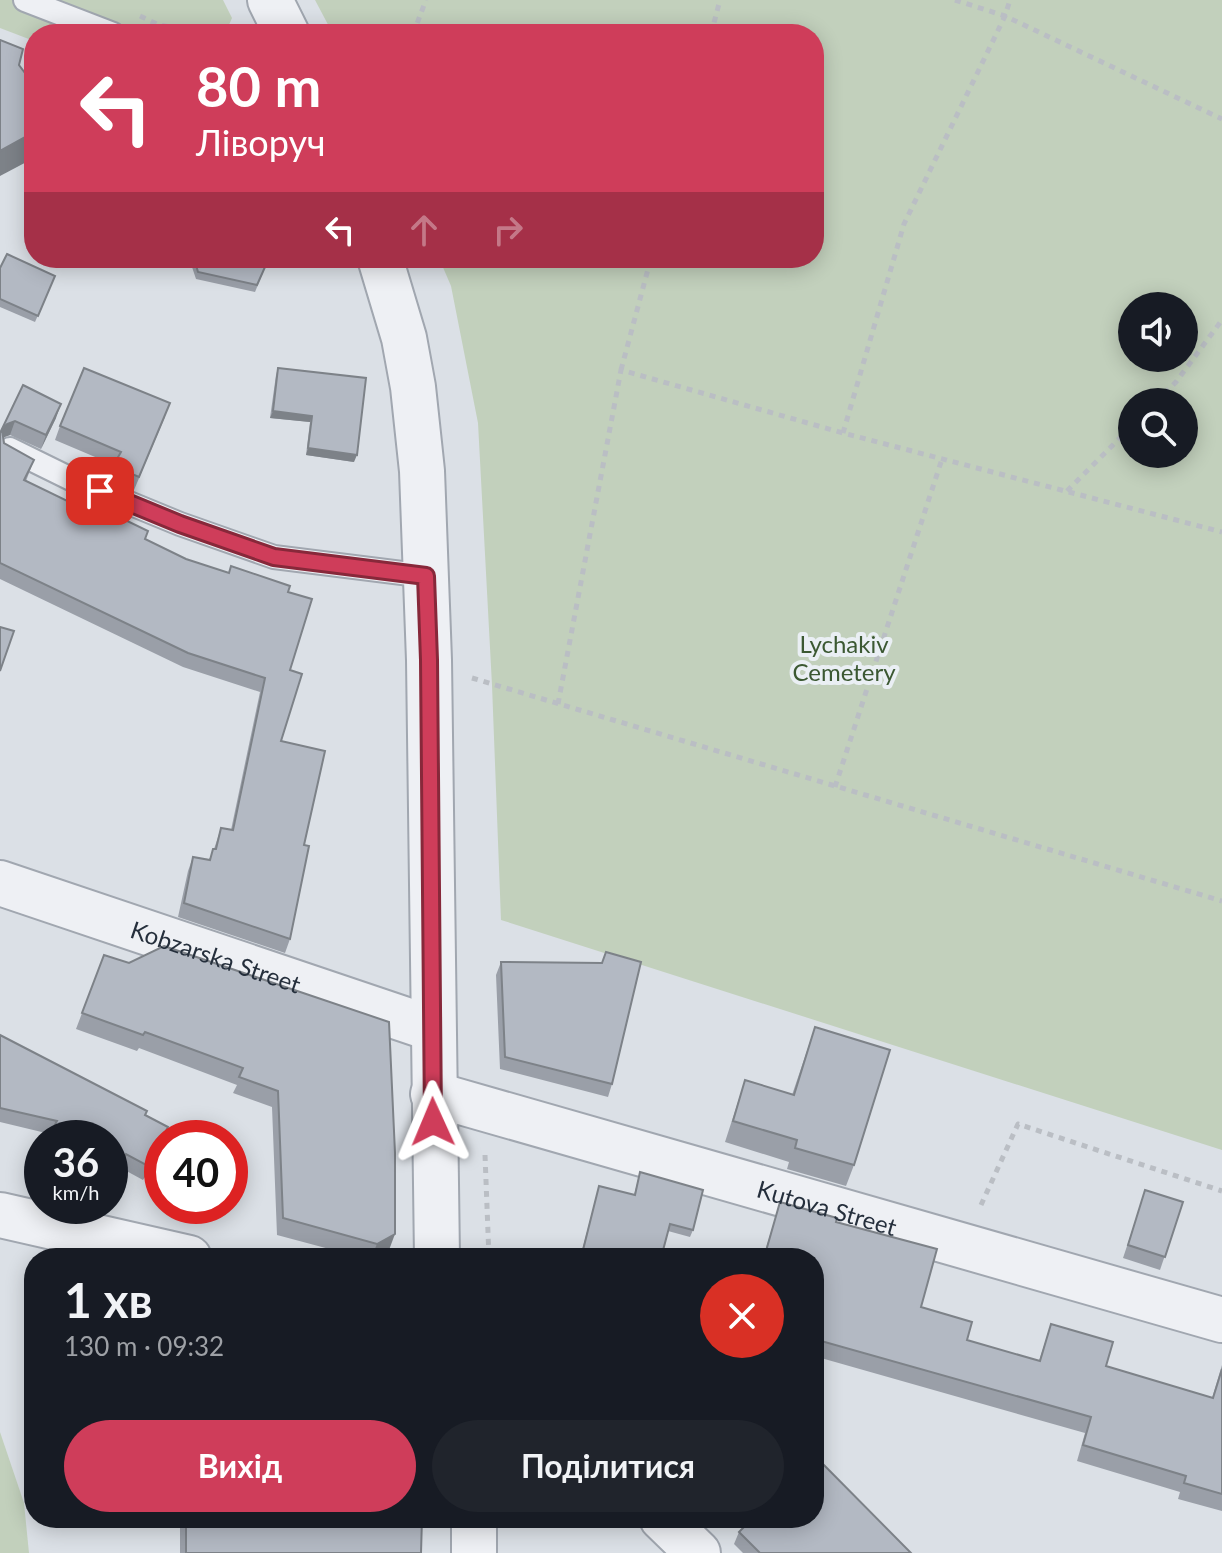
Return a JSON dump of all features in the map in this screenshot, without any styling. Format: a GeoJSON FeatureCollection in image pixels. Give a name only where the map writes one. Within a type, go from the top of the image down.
{"type":"FeatureCollection","features":[{"type":"Feature","properties":{"kind":"street"},"geometry":{"type":"LineString","coordinates":[[270,0],[282,24]]}},
{"type":"Feature","properties":{"kind":"street"},"geometry":{"type":"LineString","coordinates":[[383,268],[404,338],[422,471],[429,660],[437,1248]]}},
{"type":"Feature","properties":{"kind":"street","name":"Kobzarska Street"},"geometry":{"type":"LineString","coordinates":[[0,883],[433,1029]]}},
{"type":"Feature","properties":{"kind":"street","name":"Kutova Street"},"geometry":{"type":"LineString","coordinates":[[433,1094],[1222,1320]]}},
{"type":"Feature","properties":{"kind":"street"},"geometry":{"type":"LineString","coordinates":[[0,1215],[145,1248]]}},
{"type":"Feature","properties":{"kind":"street"},"geometry":{"type":"LineString","coordinates":[[474,1528],[474,1553]]}},
{"type":"Feature","properties":{"kind":"street"},"geometry":{"type":"LineString","coordinates":[[672,1528],[698,1553]]}},
{"type":"Feature","properties":{"kind":"lane"},"geometry":{"type":"LineString","coordinates":[[25,0],[87,24]]}},
{"type":"Feature","properties":{"kind":"lane"},"geometry":{"type":"LineString","coordinates":[[10,449],[73,480],[274,557],[426,576]]}},
{"type":"Feature","properties":{"kind":"path"},"geometry":{"type":"LineString","coordinates":[[417,24],[426,0]]}},
{"type":"Feature","properties":{"kind":"path"},"geometry":{"type":"LineString","coordinates":[[714,24],[720,0]]}},
{"type":"Feature","properties":{"kind":"path"},"geometry":{"type":"LineString","coordinates":[[955,0],[1005,16],[1222,119]]}},
{"type":"Feature","properties":{"kind":"path"},"geometry":{"type":"LineString","coordinates":[[843,433],[904,224],[1010,0]]}},
{"type":"Feature","properties":{"kind":"path"},"geometry":{"type":"LineString","coordinates":[[558,704],[621,370],[648,268]]}},
{"type":"Feature","properties":{"kind":"path"},"geometry":{"type":"LineString","coordinates":[[1170,388],[1222,323]]}},
{"type":"Feature","properties":{"kind":"path"},"geometry":{"type":"LineString","coordinates":[[621,370],[843,433],[1222,532]]}},
{"type":"Feature","properties":{"kind":"path"},"geometry":{"type":"LineString","coordinates":[[1067,491],[1118,440]]}},
{"type":"Feature","properties":{"kind":"path"},"geometry":{"type":"LineString","coordinates":[[835,787],[942,459]]}},
{"type":"Feature","properties":{"kind":"path"},"geometry":{"type":"LineString","coordinates":[[429,660],[492,685],[1222,901]]}},
{"type":"Feature","properties":{"kind":"path"},"geometry":{"type":"LineString","coordinates":[[962,1246],[1018,1124],[1222,1191]]}},
{"type":"Feature","properties":{"kind":"green space"},"geometry":{"type":"Polygon","coordinates":[[[0,0],[223,0],[232,18],[229,24],[24,24],[24,37],[0,28],[0,0]]]}},
{"type":"Feature","properties":{"kind":"green space","name":"Lychakiv Cemetery"},"geometry":{"type":"Polygon","coordinates":[[[315,0],[1222,0],[1222,1150],[501,920],[478,423],[451,286],[443,268],[824,268],[824,24],[328,24],[315,0]]]}},
{"type":"Feature","properties":{"kind":"green space"},"geometry":{"type":"Polygon","coordinates":[[[0,1432],[24,1503],[24,1528],[26,1528],[29,1553],[0,1553],[0,1432]]]}},
{"type":"Feature","properties":{"kind":"building"},"geometry":{"type":"Polygon","coordinates":[[[0,40],[23,49],[19,65],[24,72],[24,138],[0,151],[0,40]]]}},
{"type":"Feature","properties":{"kind":"building"},"geometry":{"type":"Polygon","coordinates":[[[7,254],[24,262],[24,268],[38,268],[55,276],[38,316],[0,299],[0,268],[7,254]]]}},
{"type":"Feature","properties":{"kind":"building"},"geometry":{"type":"Polygon","coordinates":[[[197,268],[265,268],[257,285],[198,272],[197,268]]]}},
{"type":"Feature","properties":{"kind":"building"},"geometry":{"type":"Polygon","coordinates":[[[84,368],[170,403],[139,477],[113,466],[121,452],[60,426],[84,368]]]}},
{"type":"Feature","properties":{"kind":"building"},"geometry":{"type":"Polygon","coordinates":[[[278,368],[366,378],[357,455],[308,448],[312,416],[273,411],[278,368]]]}},
{"type":"Feature","properties":{"kind":"building"},"geometry":{"type":"Polygon","coordinates":[[[23,385],[61,404],[46,435],[15,421],[2,430],[4,443],[34,460],[24,480],[88,511],[100,490],[128,502],[121,518],[148,531],[145,539],[186,559],[229,573],[231,566],[290,586],[288,592],[312,599],[290,670],[302,674],[281,741],[325,751],[304,845],[309,846],[290,939],[184,903],[193,857],[210,860],[221,828],[233,830],[265,678],[188,653],[0,563],[0,433],[23,385]]]}},
{"type":"Feature","properties":{"kind":"building"},"geometry":{"type":"Polygon","coordinates":[[[0,627],[14,631],[0,671],[0,627]]]}},
{"type":"Feature","properties":{"kind":"building"},"geometry":{"type":"Polygon","coordinates":[[[164,946],[389,1022],[395,1234],[377,1244],[283,1218],[278,1091],[239,1077],[243,1068],[82,1013],[104,955],[129,963],[164,946]]]}},
{"type":"Feature","properties":{"kind":"building"},"geometry":{"type":"Polygon","coordinates":[[[606,952],[641,962],[612,1084],[505,1057],[501,962],[602,963],[606,952]]]}},
{"type":"Feature","properties":{"kind":"building"},"geometry":{"type":"Polygon","coordinates":[[[815,1027],[890,1050],[854,1165],[795,1148],[797,1140],[733,1121],[745,1080],[794,1095],[815,1027]]]}},
{"type":"Feature","properties":{"kind":"building"},"geometry":{"type":"Polygon","coordinates":[[[0,1035],[147,1111],[145,1115],[155,1120],[144,1120],[144,1164],[128,1155],[128,1120],[53,1120],[0,1108],[0,1035]]]}},
{"type":"Feature","properties":{"kind":"building"},"geometry":{"type":"Polygon","coordinates":[[[640,1172],[703,1190],[693,1230],[670,1224],[664,1248],[584,1248],[599,1186],[635,1195],[640,1172]]]}},
{"type":"Feature","properties":{"kind":"building"},"geometry":{"type":"Polygon","coordinates":[[[1145,1190],[1183,1202],[1165,1257],[1128,1245],[1145,1190]]]}},
{"type":"Feature","properties":{"kind":"building"},"geometry":{"type":"Polygon","coordinates":[[[780,1202],[837,1218],[836,1222],[937,1249],[921,1307],[972,1322],[967,1340],[1040,1361],[1051,1324],[1113,1342],[1106,1366],[1213,1398],[1222,1369],[1222,1494],[1184,1483],[1186,1476],[1083,1445],[1091,1417],[824,1342],[824,1248],[767,1248],[780,1202]]]}},
{"type":"Feature","properties":{"kind":"building"},"geometry":{"type":"Polygon","coordinates":[[[824,1465],[911,1553],[760,1553],[739,1532],[743,1528],[824,1528],[824,1465]]]}},
{"type":"Feature","properties":{"kind":"building"},"geometry":{"type":"Polygon","coordinates":[[[186,1528],[422,1528],[421,1553],[186,1553],[186,1528]]]}},
{"type":"Feature","properties":{"kind":"route"},"geometry":{"type":"LineString","coordinates":[[100,491],[180,524],[274,557],[426,576],[433,1122]]}}]}
